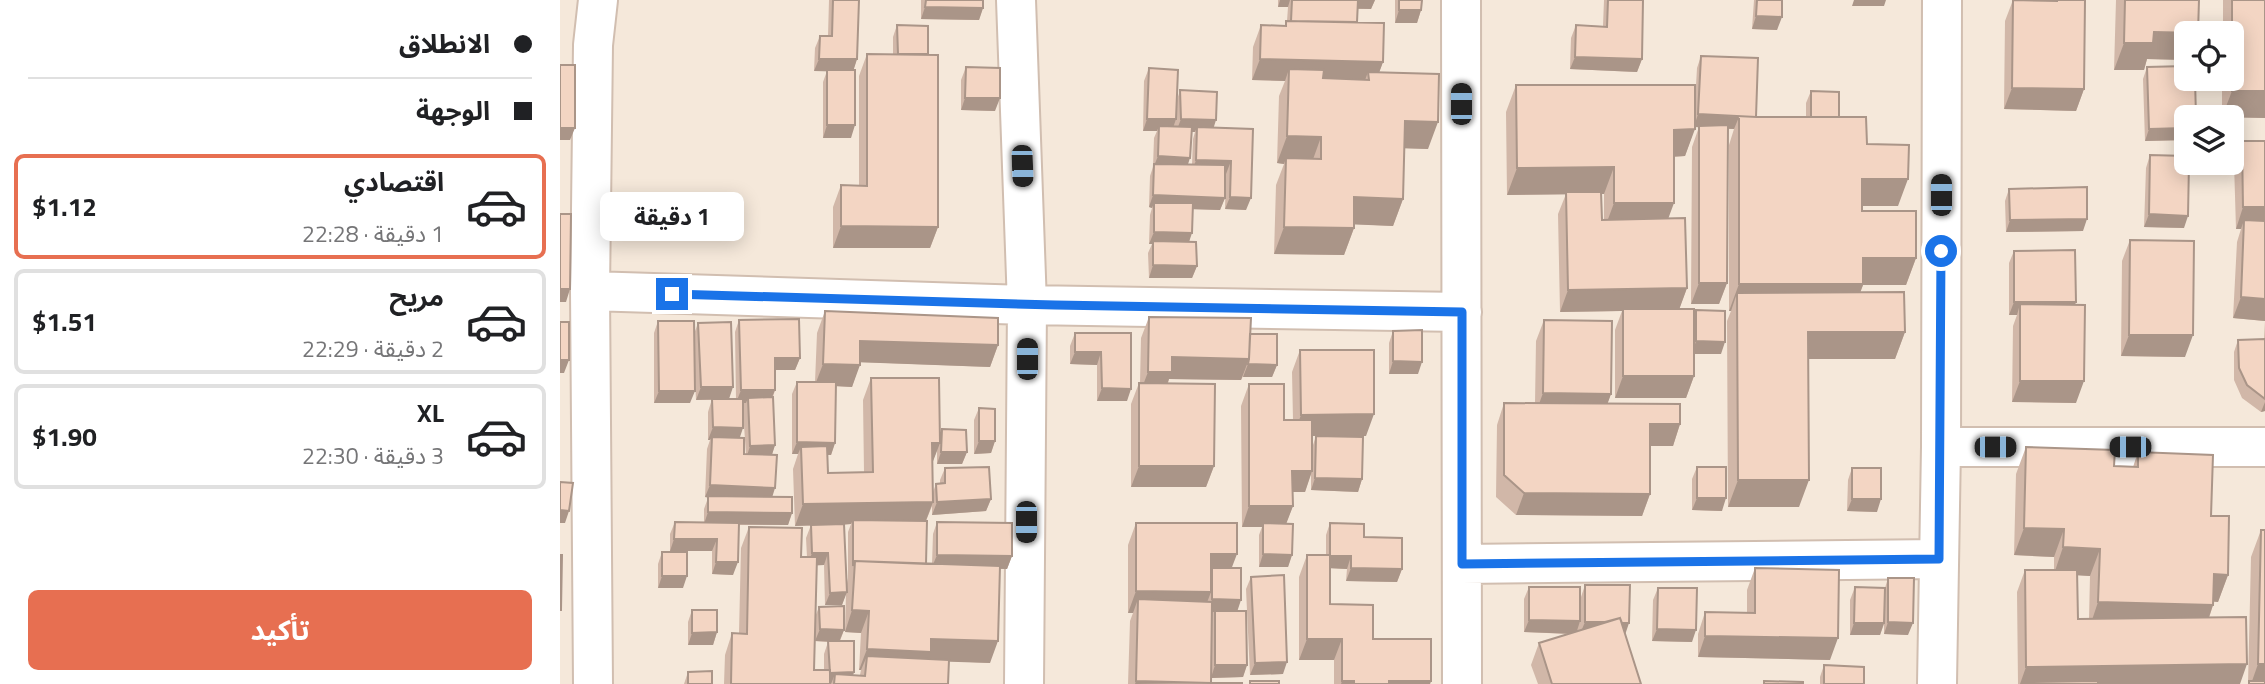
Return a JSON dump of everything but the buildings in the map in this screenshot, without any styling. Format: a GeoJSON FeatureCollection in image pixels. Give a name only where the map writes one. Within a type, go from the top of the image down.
{"type":"FeatureCollection","features":[{"type":"Feature","properties":{"kind":"street"},"geometry":{"type":"LineString","coordinates":[[593,684],[590,291],[577,45],[598,0]]}},
{"type":"Feature","properties":{"kind":"street"},"geometry":{"type":"LineString","coordinates":[[1016,0],[1027,305],[1024,684]]}},
{"type":"Feature","properties":{"kind":"street"},"geometry":{"type":"LineString","coordinates":[[1461,0],[1462,684]]}},
{"type":"Feature","properties":{"kind":"street"},"geometry":{"type":"LineString","coordinates":[[1937,684],[1941,447],[1942,0]]}},
{"type":"Feature","properties":{"kind":"street"},"geometry":{"type":"LineString","coordinates":[[590,291],[1027,305],[1462,312]]}},
{"type":"Feature","properties":{"kind":"street"},"geometry":{"type":"LineString","coordinates":[[1941,447],[2265,447]]}},
{"type":"Feature","properties":{"kind":"street"},"geometry":{"type":"LineString","coordinates":[[1462,564],[1939,559]]}},
{"type":"Feature","properties":{"kind":"shaded area"},"geometry":{"type":"Polygon","coordinates":[[[560,0],[2265,0],[2265,684],[560,684],[560,0]]]}},
{"type":"Feature","properties":{"kind":"route"},"geometry":{"type":"LineString","coordinates":[[672,294],[1219,309],[1462,312],[1462,564],[1939,559],[1941,251]]}}]}
